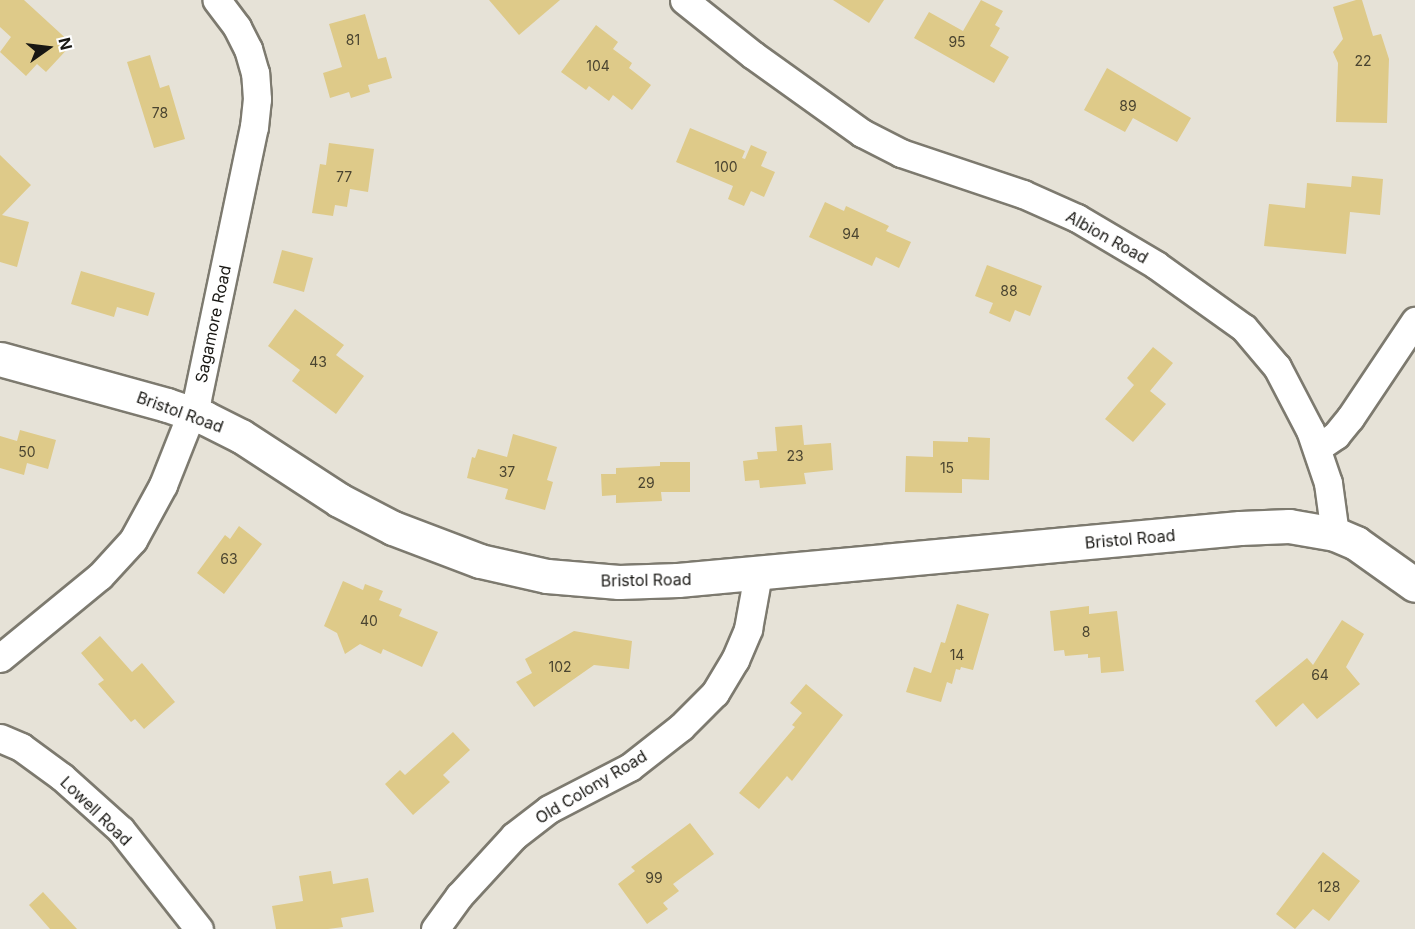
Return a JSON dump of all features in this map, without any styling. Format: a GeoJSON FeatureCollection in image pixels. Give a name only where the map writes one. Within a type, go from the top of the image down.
{"type":"FeatureCollection","features":[{"type":"Feature","properties":{"kind":"street","name":"Sagamore Road"},"geometry":{"type":"LineString","coordinates":[[0,658],[100,576],[128,546],[157,499],[192,413],[205,368],[254,127],[257,99],[255,73],[248,49],[234,22],[217,0]]}},
{"type":"Feature","properties":{"kind":"street","name":"Albion Road"},"geometry":{"type":"LineString","coordinates":[[684,0],[837,116],[876,141],[934,166],[1014,191],[1060,210],[1116,240],[1176,278],[1233,320],[1261,346],[1294,397],[1317,448],[1329,491],[1335,534]]}},
{"type":"Feature","properties":{"kind":"street"},"geometry":{"type":"LineString","coordinates":[[1317,448],[1336,435],[1350,418],[1415,321]]}},
{"type":"Feature","properties":{"kind":"street","name":"Bristol Road"},"geometry":{"type":"LineString","coordinates":[[0,359],[192,413],[234,433],[339,500],[375,519],[428,543],[480,561],[547,576],[610,582],[658,582],[1256,527],[1300,527],[1335,534]]}},
{"type":"Feature","properties":{"kind":"street"},"geometry":{"type":"LineString","coordinates":[[1335,534],[1366,550],[1415,585]]}},
{"type":"Feature","properties":{"kind":"street","name":"Old Colony Road"},"geometry":{"type":"LineString","coordinates":[[435,929],[459,896],[514,836],[549,809],[630,767],[681,727],[715,693],[735,660],[748,629],[758,574]]}},
{"type":"Feature","properties":{"kind":"street","name":"Lowell Road"},"geometry":{"type":"LineString","coordinates":[[0,738],[21,747],[62,777],[121,830],[199,929]]}},
{"type":"Feature","properties":{"kind":"building"},"geometry":{"type":"Polygon","coordinates":[[[0,0],[24,0],[72,44],[46,72],[37,64],[26,76],[0,52],[11,37],[0,27],[0,0]]]}},
{"type":"Feature","properties":{"kind":"building"},"geometry":{"type":"Polygon","coordinates":[[[489,0],[560,0],[519,35],[489,0]]]}},
{"type":"Feature","properties":{"kind":"building"},"geometry":{"type":"Polygon","coordinates":[[[833,0],[884,0],[869,23],[833,0]]]}},
{"type":"Feature","properties":{"kind":"building"},"geometry":{"type":"Polygon","coordinates":[[[981,0],[1003,11],[995,25],[1000,28],[990,46],[1009,57],[994,83],[914,38],[929,12],[963,31],[981,0]]]}},
{"type":"Feature","properties":{"kind":"building"},"geometry":{"type":"Polygon","coordinates":[[[1362,0],[1373,36],[1381,34],[1389,59],[1387,123],[1336,122],[1338,63],[1333,52],[1343,39],[1333,7],[1362,0]]]}},
{"type":"Feature","properties":{"kind":"building"},"geometry":{"type":"Polygon","coordinates":[[[365,14],[378,59],[386,57],[392,78],[368,85],[370,92],[351,98],[349,92],[330,98],[323,73],[342,67],[329,24],[365,14]]]}},
{"type":"Feature","properties":{"kind":"building"},"geometry":{"type":"Polygon","coordinates":[[[596,25],[618,42],[613,49],[632,63],[629,68],[651,85],[632,110],[613,95],[609,101],[589,86],[586,90],[561,72],[596,25]]]}},
{"type":"Feature","properties":{"kind":"building"},"geometry":{"type":"Polygon","coordinates":[[[150,55],[160,88],[169,85],[185,139],[154,148],[127,62],[150,55]]]}},
{"type":"Feature","properties":{"kind":"building"},"geometry":{"type":"Polygon","coordinates":[[[1107,68],[1191,118],[1177,142],[1133,118],[1125,132],[1084,110],[1107,68]]]}},
{"type":"Feature","properties":{"kind":"building"},"geometry":{"type":"Polygon","coordinates":[[[690,128],[745,151],[742,158],[745,159],[751,145],[767,152],[761,166],[775,172],[764,197],[751,191],[744,206],[728,199],[733,186],[676,162],[690,128]]]}},
{"type":"Feature","properties":{"kind":"building"},"geometry":{"type":"Polygon","coordinates":[[[329,143],[374,149],[368,192],[350,189],[347,207],[335,205],[333,216],[312,213],[320,164],[326,165],[329,143]]]}},
{"type":"Feature","properties":{"kind":"building"},"geometry":{"type":"Polygon","coordinates":[[[0,155],[31,185],[2,215],[29,222],[17,267],[0,262],[0,155]]]}},
{"type":"Feature","properties":{"kind":"building"},"geometry":{"type":"Polygon","coordinates":[[[1352,176],[1383,179],[1380,215],[1350,212],[1346,254],[1264,246],[1269,204],[1305,208],[1307,183],[1351,187],[1352,176]]]}},
{"type":"Feature","properties":{"kind":"building"},"geometry":{"type":"Polygon","coordinates":[[[825,202],[844,211],[846,206],[889,226],[886,231],[911,242],[899,268],[876,257],[872,266],[809,237],[825,202]]]}},
{"type":"Feature","properties":{"kind":"building"},"geometry":{"type":"Polygon","coordinates":[[[282,250],[313,258],[304,292],[273,283],[282,250]]]}},
{"type":"Feature","properties":{"kind":"building"},"geometry":{"type":"Polygon","coordinates":[[[987,265],[1042,286],[1030,316],[1015,310],[1010,322],[989,313],[993,303],[975,296],[987,265]]]}},
{"type":"Feature","properties":{"kind":"building"},"geometry":{"type":"Polygon","coordinates":[[[81,271],[155,293],[148,316],[117,307],[114,317],[71,304],[81,271]]]}},
{"type":"Feature","properties":{"kind":"building"},"geometry":{"type":"Polygon","coordinates":[[[295,309],[344,345],[336,355],[364,376],[336,414],[292,381],[300,370],[268,346],[295,309]]]}},
{"type":"Feature","properties":{"kind":"building"},"geometry":{"type":"Polygon","coordinates":[[[1153,347],[1173,363],[1150,391],[1166,404],[1133,442],[1105,419],[1134,385],[1127,378],[1153,347]]]}},
{"type":"Feature","properties":{"kind":"building"},"geometry":{"type":"Polygon","coordinates":[[[802,425],[804,445],[831,443],[833,470],[804,473],[806,484],[760,488],[759,480],[745,481],[743,461],[758,459],[757,452],[777,451],[775,427],[802,425]]]}},
{"type":"Feature","properties":{"kind":"building"},"geometry":{"type":"Polygon","coordinates":[[[20,430],[56,440],[48,469],[27,463],[24,475],[0,468],[0,436],[17,441],[20,430]]]}},
{"type":"Feature","properties":{"kind":"building"},"geometry":{"type":"Polygon","coordinates":[[[513,434],[557,447],[547,480],[553,482],[545,510],[505,499],[508,489],[467,478],[472,457],[475,458],[478,449],[507,457],[513,434]]]}},
{"type":"Feature","properties":{"kind":"building"},"geometry":{"type":"Polygon","coordinates":[[[968,437],[990,438],[989,480],[962,479],[962,493],[905,492],[906,456],[933,457],[933,441],[968,442],[968,437]]]}},
{"type":"Feature","properties":{"kind":"building"},"geometry":{"type":"Polygon","coordinates":[[[660,462],[690,462],[690,492],[661,492],[662,501],[616,503],[616,495],[602,496],[601,474],[616,474],[616,468],[660,466],[660,462]]]}},
{"type":"Feature","properties":{"kind":"building"},"geometry":{"type":"Polygon","coordinates":[[[239,526],[262,544],[224,594],[197,573],[225,535],[230,539],[239,526]]]}},
{"type":"Feature","properties":{"kind":"building"},"geometry":{"type":"Polygon","coordinates":[[[343,581],[363,590],[365,584],[383,591],[379,600],[402,609],[399,616],[438,632],[422,667],[383,649],[381,654],[360,644],[345,654],[337,633],[324,626],[343,581]]]}},
{"type":"Feature","properties":{"kind":"building"},"geometry":{"type":"Polygon","coordinates":[[[957,604],[989,614],[973,670],[961,667],[960,670],[956,669],[952,684],[947,682],[941,702],[906,692],[914,667],[931,673],[941,642],[945,643],[957,604]]]}},
{"type":"Feature","properties":{"kind":"building"},"geometry":{"type":"Polygon","coordinates":[[[1089,606],[1089,614],[1117,611],[1124,671],[1101,673],[1100,657],[1088,658],[1088,654],[1065,656],[1064,650],[1054,651],[1050,611],[1089,606]]]}},
{"type":"Feature","properties":{"kind":"building"},"geometry":{"type":"Polygon","coordinates":[[[1342,620],[1364,634],[1346,667],[1360,684],[1317,719],[1303,703],[1276,727],[1255,701],[1307,658],[1313,665],[1342,620]]]}},
{"type":"Feature","properties":{"kind":"building"},"geometry":{"type":"Polygon","coordinates":[[[574,631],[632,641],[629,669],[594,665],[534,707],[516,682],[532,673],[525,659],[574,631]]]}},
{"type":"Feature","properties":{"kind":"building"},"geometry":{"type":"Polygon","coordinates":[[[100,636],[132,672],[142,663],[175,702],[144,729],[135,719],[131,722],[98,684],[104,680],[81,653],[100,636]]]}},
{"type":"Feature","properties":{"kind":"building"},"geometry":{"type":"Polygon","coordinates":[[[806,684],[843,715],[792,781],[787,776],[759,809],[739,793],[795,727],[792,725],[802,713],[790,703],[806,684]]]}},
{"type":"Feature","properties":{"kind":"building"},"geometry":{"type":"Polygon","coordinates":[[[453,732],[470,750],[443,775],[450,782],[413,815],[385,784],[400,770],[405,775],[453,732]]]}},
{"type":"Feature","properties":{"kind":"building"},"geometry":{"type":"Polygon","coordinates":[[[690,823],[714,854],[673,884],[679,891],[663,903],[668,909],[647,924],[618,884],[635,871],[631,867],[690,823]]]}},
{"type":"Feature","properties":{"kind":"building"},"geometry":{"type":"Polygon","coordinates":[[[1323,852],[1360,881],[1329,921],[1313,909],[1295,929],[1276,914],[1323,852]]]}},
{"type":"Feature","properties":{"kind":"building"},"geometry":{"type":"Polygon","coordinates":[[[331,871],[333,884],[368,878],[374,912],[341,918],[343,927],[276,929],[272,906],[303,901],[299,876],[331,871]]]}},
{"type":"Feature","properties":{"kind":"building"},"geometry":{"type":"Polygon","coordinates":[[[43,892],[77,929],[50,929],[29,905],[43,892]]]}}]}
